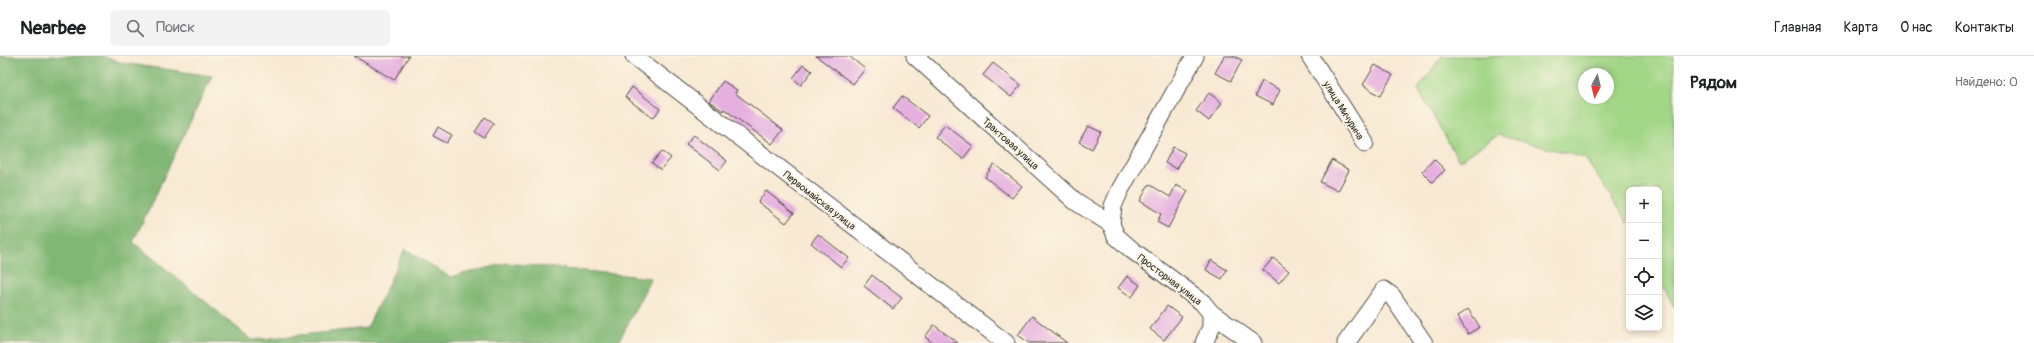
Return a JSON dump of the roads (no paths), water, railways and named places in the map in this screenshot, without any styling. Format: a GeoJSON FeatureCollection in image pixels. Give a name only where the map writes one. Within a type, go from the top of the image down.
{"type":"FeatureCollection","features":[{"type":"Feature","properties":{"kind":"street","name":"Первомайская улица"},"geometry":{"type":"LineString","coordinates":[[634,56],[1006,343]]}},
{"type":"Feature","properties":{"kind":"street","name":"Трактовая улица"},"geometry":{"type":"LineString","coordinates":[[915,56],[1075,201],[1111,224]]}},
{"type":"Feature","properties":{"kind":"street"},"geometry":{"type":"LineString","coordinates":[[1111,224],[1113,206],[1120,190],[1195,56]]}},
{"type":"Feature","properties":{"kind":"street","name":"улица Мичурина"},"geometry":{"type":"LineString","coordinates":[[1310,56],[1365,144]]}},
{"type":"Feature","properties":{"kind":"street","name":"Просторная улица"},"geometry":{"type":"LineString","coordinates":[[1111,224],[1116,236],[1132,250],[1202,302],[1211,313],[1253,343]]}},
{"type":"Feature","properties":{"kind":"street"},"geometry":{"type":"LineString","coordinates":[[1346,343],[1384,290],[1392,296],[1424,343]]}},
{"type":"Feature","properties":{"kind":"street"},"geometry":{"type":"LineString","coordinates":[[1204,343],[1211,327],[1211,313]]}}]}
